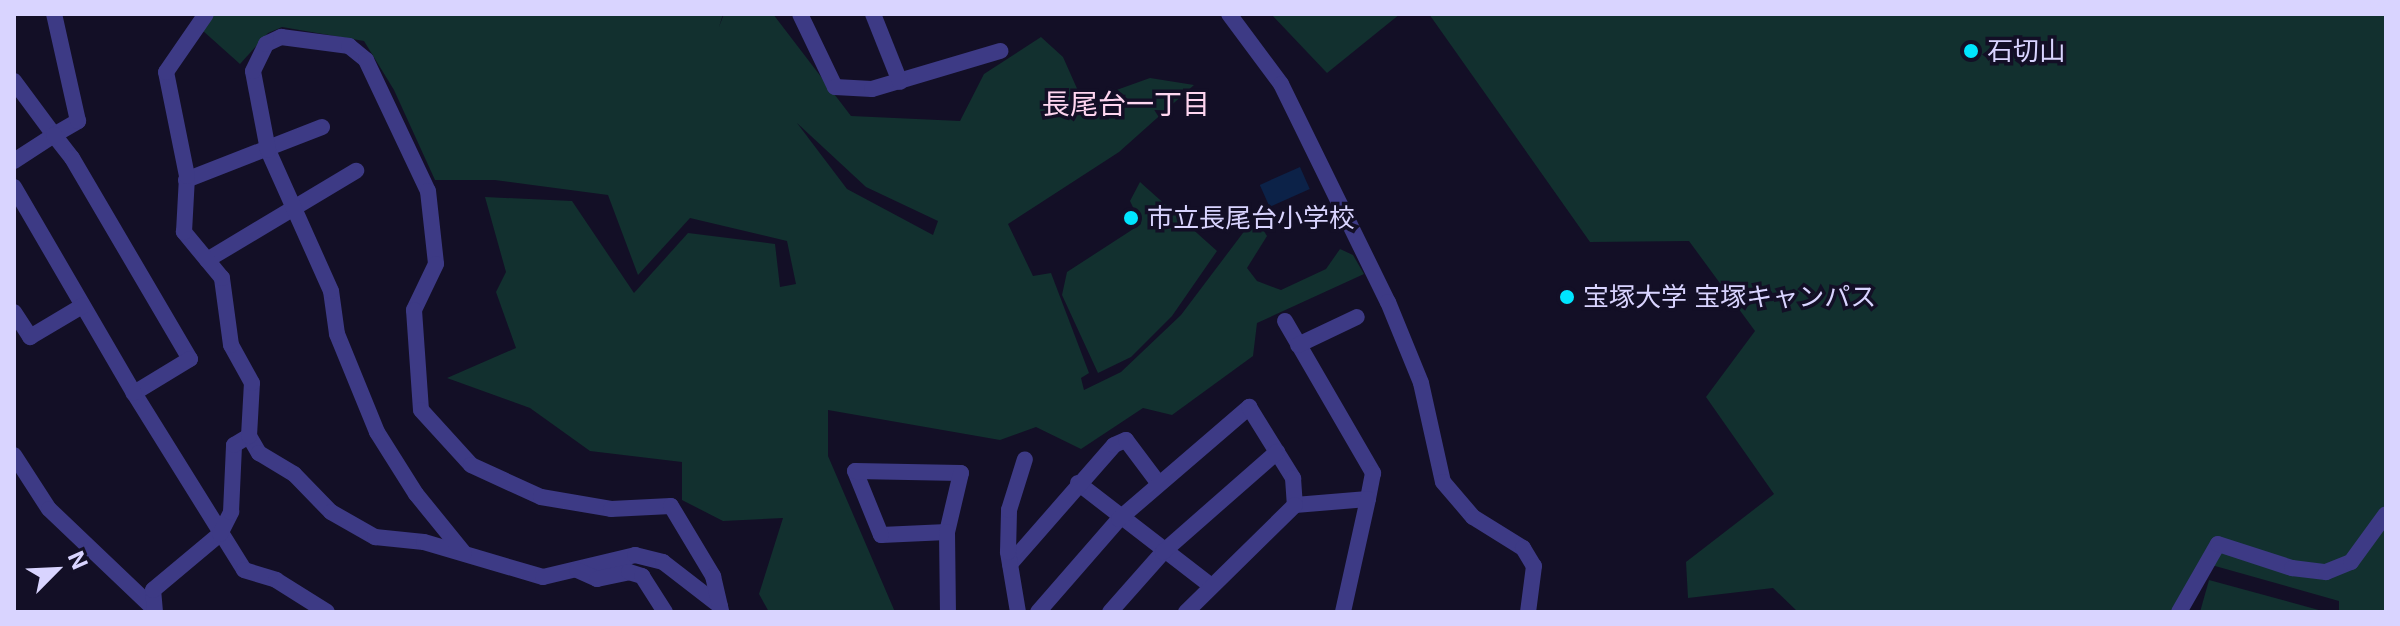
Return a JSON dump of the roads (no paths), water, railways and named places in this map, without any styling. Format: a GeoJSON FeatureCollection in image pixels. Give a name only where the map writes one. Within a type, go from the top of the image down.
{"type":"FeatureCollection","features":[{"type":"Feature","properties":{"kind":"street"},"geometry":{"type":"LineString","coordinates":[[14,161],[78,121],[54,14]]}},
{"type":"Feature","properties":{"kind":"street"},"geometry":{"type":"LineString","coordinates":[[206,14],[166,72],[186,180],[184,232],[222,278],[231,345],[252,383],[249,436],[259,453],[294,474],[331,512],[375,537],[464,553],[543,577],[635,555],[663,562],[720,609]]}},
{"type":"Feature","properties":{"kind":"street"},"geometry":{"type":"LineString","coordinates":[[800,14],[835,87],[872,89],[1000,51]]}},
{"type":"Feature","properties":{"kind":"street"},"geometry":{"type":"LineString","coordinates":[[873,14],[900,82]]}},
{"type":"Feature","properties":{"kind":"street"},"geometry":{"type":"LineString","coordinates":[[1229,14],[1281,84],[1372,267],[1421,383],[1443,482],[1473,517],[1523,548],[1534,566],[1528,612]]}},
{"type":"Feature","properties":{"kind":"street"},"geometry":{"type":"LineString","coordinates":[[464,553],[416,494],[377,432],[337,334],[331,291],[290,206],[268,150],[253,71],[266,44],[281,37],[349,46],[366,60],[428,191],[436,264],[414,310],[421,410],[471,465],[541,497],[611,509],[671,506],[713,576],[720,609]]}},
{"type":"Feature","properties":{"kind":"street"},"geometry":{"type":"LineString","coordinates":[[14,81],[54,135],[190,359],[134,393]]}},
{"type":"Feature","properties":{"kind":"street"},"geometry":{"type":"LineString","coordinates":[[186,180],[322,127]]}},
{"type":"Feature","properties":{"kind":"street"},"geometry":{"type":"LineString","coordinates":[[207,260],[260,232],[290,206],[356,171]]}},
{"type":"Feature","properties":{"kind":"street"},"geometry":{"type":"LineString","coordinates":[[14,187],[134,393],[244,570],[276,580],[327,612]]}},
{"type":"Feature","properties":{"kind":"street"},"geometry":{"type":"LineString","coordinates":[[14,312],[30,337],[82,306]]}},
{"type":"Feature","properties":{"kind":"street"},"geometry":{"type":"LineString","coordinates":[[1298,345],[1357,317]]}},
{"type":"Feature","properties":{"kind":"street"},"geometry":{"type":"LineString","coordinates":[[1285,321],[1373,473],[1343,612]]}},
{"type":"Feature","properties":{"kind":"street"},"geometry":{"type":"LineString","coordinates":[[1038,612],[1119,519],[1249,407],[1293,478],[1295,505]]}},
{"type":"Feature","properties":{"kind":"street"},"geometry":{"type":"LineString","coordinates":[[153,609],[153,590],[168,574],[220,534],[231,512],[234,445],[249,436]]}},
{"type":"Feature","properties":{"kind":"street"},"geometry":{"type":"LineString","coordinates":[[1010,564],[1114,445],[1126,440],[1159,484]]}},
{"type":"Feature","properties":{"kind":"street"},"geometry":{"type":"LineString","coordinates":[[1110,612],[1163,552],[1277,452]]}},
{"type":"Feature","properties":{"kind":"street"},"geometry":{"type":"LineString","coordinates":[[14,455],[49,509],[153,609]]}},
{"type":"Feature","properties":{"kind":"street"},"geometry":{"type":"LineString","coordinates":[[1018,612],[1010,564],[1009,510],[1025,459]]}},
{"type":"Feature","properties":{"kind":"street"},"geometry":{"type":"LineString","coordinates":[[947,532],[881,535],[855,471],[961,473],[947,532],[948,612]]}},
{"type":"Feature","properties":{"kind":"street"},"geometry":{"type":"LineString","coordinates":[[1078,483],[1119,519],[1210,585]]}},
{"type":"Feature","properties":{"kind":"street"},"geometry":{"type":"LineString","coordinates":[[1186,612],[1210,585],[1295,505],[1368,499]]}},
{"type":"Feature","properties":{"kind":"street"},"geometry":{"type":"LineString","coordinates":[[2179,612],[2218,544],[2292,568],[2326,572],[2351,562],[2386,514]]}},
{"type":"Feature","properties":{"kind":"street"},"geometry":{"type":"LineString","coordinates":[[577,570],[597,579],[629,572],[642,576],[665,612]]}},
{"type":"Feature","properties":{"kind":"water"},"geometry":{"type":"Polygon","coordinates":[[[1300,167],[1310,189],[1270,207],[1260,185],[1300,167]]]}},
{"type":"Feature","properties":{"kind":"place","name":"石切山"},"geometry":{"type":"Point","coordinates":[1971,51]}},
{"type":"Feature","properties":{"kind":"place","name":"市立長尾台小学校"},"geometry":{"type":"Point","coordinates":[1131,218]}},
{"type":"Feature","properties":{"kind":"place","name":"宝塚大学 宝塚キャンパス"},"geometry":{"type":"Point","coordinates":[1567,297]}},
{"type":"Feature","properties":{"kind":"district","name":"長尾台一丁目"},"geometry":{"type":"Point","coordinates":[1126,104]}}]}
